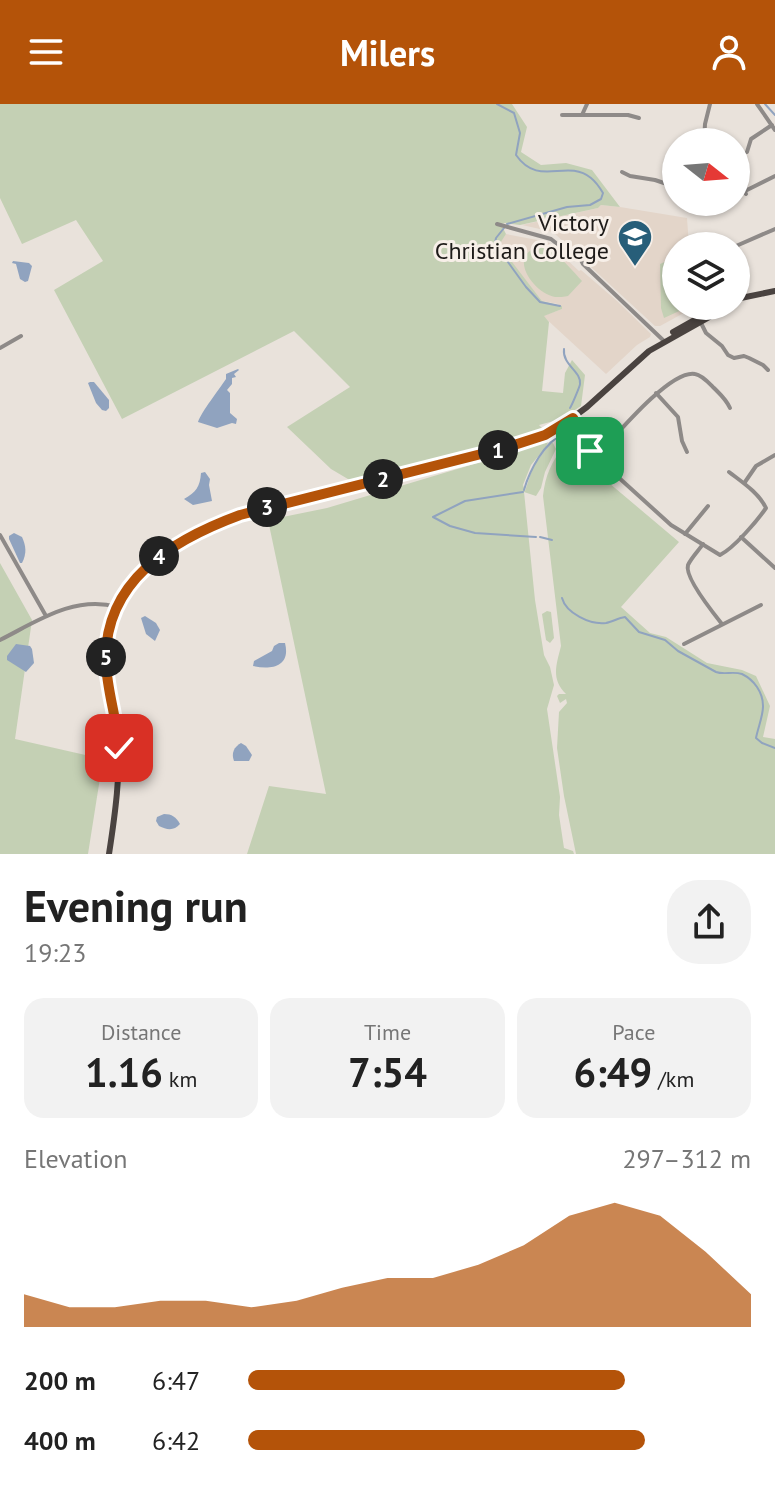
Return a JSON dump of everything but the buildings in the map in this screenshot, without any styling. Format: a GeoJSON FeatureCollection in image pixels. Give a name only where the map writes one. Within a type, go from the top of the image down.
{"type":"FeatureCollection","features":[{"type":"Feature","properties":{"kind":"main road"},"geometry":{"type":"LineString","coordinates":[[750,297],[775,291]]}},
{"type":"Feature","properties":{"kind":"main road"},"geometry":{"type":"LineString","coordinates":[[109,854],[119,748],[107,671],[109,631],[117,607],[135,578],[154,559],[224,521],[522,443],[552,432],[573,418],[663,339],[696,320]]}},
{"type":"Feature","properties":{"kind":"main road"},"geometry":{"type":"LineString","coordinates":[[663,339],[700,321]]}},
{"type":"Feature","properties":{"kind":"street"},"geometry":{"type":"LineString","coordinates":[[582,115],[587,104]]}},
{"type":"Feature","properties":{"kind":"street"},"geometry":{"type":"LineString","coordinates":[[705,128],[710,104]]}},
{"type":"Feature","properties":{"kind":"street"},"geometry":{"type":"LineString","coordinates":[[750,142],[751,139],[774,128],[757,104]]}},
{"type":"Feature","properties":{"kind":"street"},"geometry":{"type":"LineString","coordinates":[[562,115],[628,115],[639,118]]}},
{"type":"Feature","properties":{"kind":"street"},"geometry":{"type":"LineString","coordinates":[[621,171],[630,176],[662,182]]}},
{"type":"Feature","properties":{"kind":"street"},"geometry":{"type":"LineString","coordinates":[[750,191],[775,176]]}},
{"type":"Feature","properties":{"kind":"street"},"geometry":{"type":"LineString","coordinates":[[497,224],[554,240],[581,260],[663,339]]}},
{"type":"Feature","properties":{"kind":"street"},"geometry":{"type":"LineString","coordinates":[[750,240],[775,229]]}},
{"type":"Feature","properties":{"kind":"street"},"geometry":{"type":"LineString","coordinates":[[700,321],[705,331],[731,357],[746,356],[768,370]]}},
{"type":"Feature","properties":{"kind":"street"},"geometry":{"type":"LineString","coordinates":[[0,348],[21,336]]}},
{"type":"Feature","properties":{"kind":"street"},"geometry":{"type":"LineString","coordinates":[[596,457],[656,393],[687,374],[701,376],[723,396],[730,408]]}},
{"type":"Feature","properties":{"kind":"street"},"geometry":{"type":"LineString","coordinates":[[656,393],[678,417],[687,452]]}},
{"type":"Feature","properties":{"kind":"street"},"geometry":{"type":"LineString","coordinates":[[573,418],[588,449],[596,457],[668,523],[721,555],[766,508],[745,482],[728,471]]}},
{"type":"Feature","properties":{"kind":"street"},"geometry":{"type":"LineString","coordinates":[[745,482],[759,465],[775,455]]}},
{"type":"Feature","properties":{"kind":"street"},"geometry":{"type":"LineString","coordinates":[[685,534],[708,506]]}},
{"type":"Feature","properties":{"kind":"street"},"geometry":{"type":"LineString","coordinates":[[0,535],[46,616]]}},
{"type":"Feature","properties":{"kind":"street"},"geometry":{"type":"LineString","coordinates":[[741,537],[775,568]]}},
{"type":"Feature","properties":{"kind":"street"},"geometry":{"type":"LineString","coordinates":[[703,544],[688,565],[688,571],[722,624]]}},
{"type":"Feature","properties":{"kind":"street"},"geometry":{"type":"LineString","coordinates":[[0,640],[46,616],[81,605],[117,607]]}},
{"type":"Feature","properties":{"kind":"street"},"geometry":{"type":"LineString","coordinates":[[684,644],[761,605]]}},
{"type":"Feature","properties":{"kind":"street"},"geometry":{"type":"LineString","coordinates":[[714,628],[712,621],[715,616]]}},
{"type":"Feature","properties":{"kind":"shaded area","name":"Victory Christian College"},"geometry":{"type":"Polygon","coordinates":[[[601,205],[620,207],[687,218],[688,232],[662,232],[662,320],[671,320],[655,326],[553,232],[522,225],[601,205]]]}},
{"type":"Feature","properties":{"kind":"shaded area","name":"Victory Christian College"},"geometry":{"type":"Polygon","coordinates":[[[506,234],[548,242],[617,301],[651,334],[650,337],[606,374],[543,316],[562,309],[558,304],[542,301],[498,245],[506,234]]]}},
{"type":"Feature","properties":{"kind":"green space"},"geometry":{"type":"Polygon","coordinates":[[[0,104],[512,104],[527,127],[521,152],[541,165],[566,163],[592,170],[620,207],[601,205],[520,225],[501,224],[506,234],[499,245],[542,301],[562,306],[562,309],[544,316],[549,322],[542,391],[563,393],[565,373],[572,360],[585,375],[581,406],[561,419],[539,425],[544,430],[517,439],[353,482],[331,469],[287,427],[350,387],[294,331],[122,419],[54,290],[103,261],[76,220],[22,244],[0,198],[0,104]]]}},
{"type":"Feature","properties":{"kind":"green space"},"geometry":{"type":"Polygon","coordinates":[[[540,247],[558,257],[582,281],[568,296],[547,294],[526,273],[525,257],[540,247]]]}},
{"type":"Feature","properties":{"kind":"green space"},"geometry":{"type":"Polygon","coordinates":[[[662,263],[662,311],[661,308],[662,263]]]}},
{"type":"Feature","properties":{"kind":"green space"},"geometry":{"type":"Polygon","coordinates":[[[564,430],[549,440],[531,465],[523,485],[525,491],[533,467],[553,443],[556,449],[541,488],[536,496],[524,492],[535,600],[544,655],[554,685],[547,709],[560,797],[559,815],[564,848],[574,854],[247,854],[269,786],[326,794],[268,520],[327,508],[504,455],[564,430]]]}},
{"type":"Feature","properties":{"kind":"green space"},"geometry":{"type":"Polygon","coordinates":[[[564,445],[679,542],[621,607],[650,633],[666,637],[707,663],[756,676],[770,706],[763,737],[775,739],[775,854],[576,854],[557,748],[559,712],[567,703],[566,699],[560,703],[557,696],[566,694],[557,677],[561,646],[543,496],[550,469],[564,445]]]}},
{"type":"Feature","properties":{"kind":"green space"},"geometry":{"type":"Polygon","coordinates":[[[0,563],[32,620],[15,739],[103,759],[88,854],[0,854],[0,563]]]}},
{"type":"Feature","properties":{"kind":"green space"},"geometry":{"type":"Polygon","coordinates":[[[551,612],[554,638],[550,643],[546,640],[542,614],[551,612]]]}},
{"type":"Feature","properties":{"kind":"water"},"geometry":{"type":"Polygon","coordinates":[[[13,261],[32,266],[28,281],[20,279],[13,261]]]}},
{"type":"Feature","properties":{"kind":"water"},"geometry":{"type":"Polygon","coordinates":[[[238,369],[227,390],[230,393],[230,413],[237,419],[236,424],[217,428],[198,422],[226,379],[226,374],[238,369]]]}},
{"type":"Feature","properties":{"kind":"water"},"geometry":{"type":"Polygon","coordinates":[[[90,382],[94,382],[109,400],[106,411],[96,403],[90,382]]]}},
{"type":"Feature","properties":{"kind":"water"},"geometry":{"type":"Polygon","coordinates":[[[205,472],[210,479],[212,501],[193,505],[184,499],[197,489],[201,473],[205,472]]]}},
{"type":"Feature","properties":{"kind":"water"},"geometry":{"type":"Polygon","coordinates":[[[14,533],[22,537],[24,543],[22,563],[9,539],[14,533]]]}},
{"type":"Feature","properties":{"kind":"water"},"geometry":{"type":"Polygon","coordinates":[[[145,616],[160,630],[155,641],[146,634],[141,618],[145,616]]]}},
{"type":"Feature","properties":{"kind":"water"},"geometry":{"type":"Polygon","coordinates":[[[279,643],[285,643],[282,662],[273,667],[253,666],[254,661],[272,651],[279,643]]]}},
{"type":"Feature","properties":{"kind":"water"},"geometry":{"type":"Polygon","coordinates":[[[16,644],[32,649],[34,663],[26,672],[7,660],[16,644]]]}},
{"type":"Feature","properties":{"kind":"water"},"geometry":{"type":"Polygon","coordinates":[[[241,743],[252,755],[249,761],[234,761],[234,750],[241,743]]]}},
{"type":"Feature","properties":{"kind":"water"},"geometry":{"type":"Polygon","coordinates":[[[164,814],[174,816],[180,824],[170,829],[159,826],[157,817],[164,814]]]}},
{"type":"Feature","properties":{"kind":"waterway"},"geometry":{"type":"LineString","coordinates":[[497,104],[514,113],[520,133],[516,155],[525,165],[543,172],[582,173],[593,180],[603,193],[601,199],[590,205],[567,207],[507,224]]}},
{"type":"Feature","properties":{"kind":"waterway"},"geometry":{"type":"LineString","coordinates":[[765,104],[775,115]]}},
{"type":"Feature","properties":{"kind":"waterway"},"geometry":{"type":"LineString","coordinates":[[504,228],[496,238],[494,248],[540,302],[560,306]]}},
{"type":"Feature","properties":{"kind":"waterway"},"geometry":{"type":"LineString","coordinates":[[564,349],[566,360],[580,380],[570,408]]}},
{"type":"Feature","properties":{"kind":"waterway"},"geometry":{"type":"LineString","coordinates":[[524,490],[539,457],[550,443],[564,433]]}},
{"type":"Feature","properties":{"kind":"waterway"},"geometry":{"type":"LineString","coordinates":[[523,492],[465,501],[433,517],[475,533],[536,537]]}},
{"type":"Feature","properties":{"kind":"waterway"},"geometry":{"type":"LineString","coordinates":[[540,537],[552,540]]}},
{"type":"Feature","properties":{"kind":"waterway"},"geometry":{"type":"LineString","coordinates":[[562,598],[568,609],[586,620],[606,623],[625,617],[639,632],[665,640],[678,651],[716,672],[739,673],[748,678],[757,687],[762,700],[756,738],[775,748]]}},
{"type":"Feature","properties":{"kind":"place","name":"Victory Christian College"},"geometry":{"type":"Point","coordinates":[635,268]}},
{"type":"Feature","properties":{"kind":"route"},"geometry":{"type":"LineString","coordinates":[[119,748],[107,671],[109,631],[129,585],[154,559],[171,548],[240,515],[505,448],[545,435],[573,418],[590,451]]}}]}
